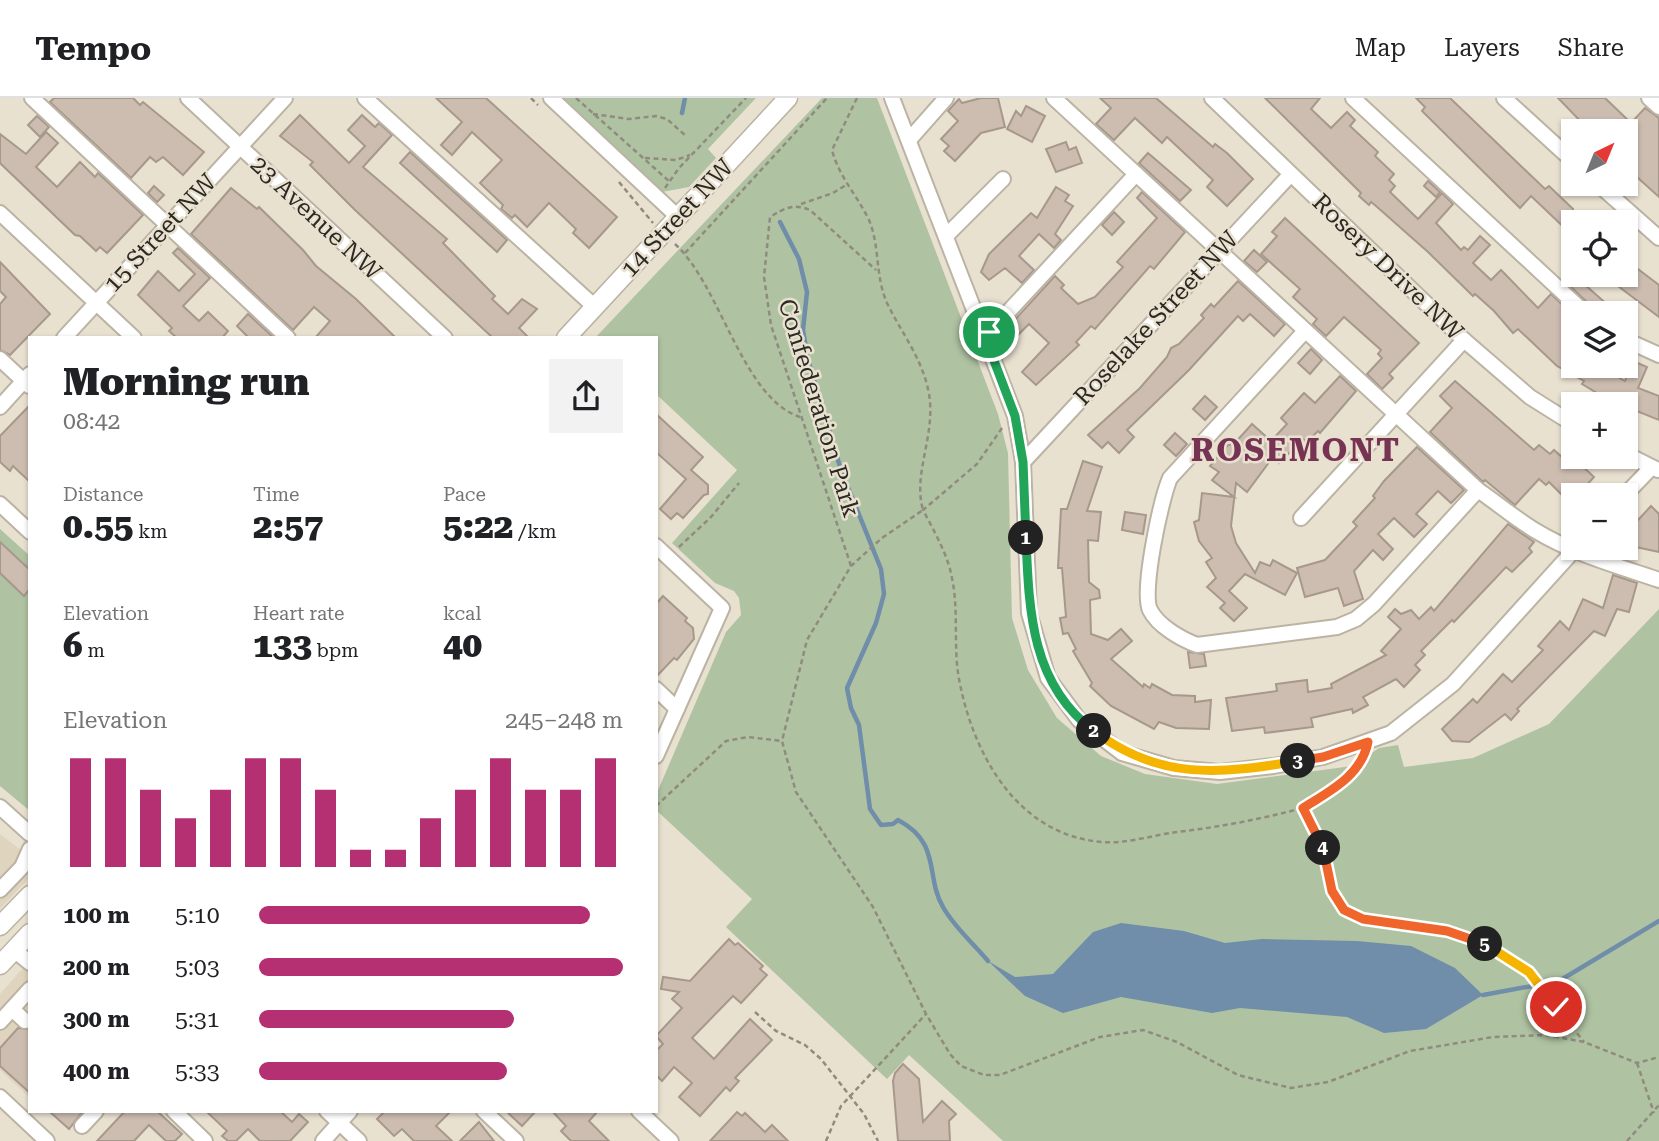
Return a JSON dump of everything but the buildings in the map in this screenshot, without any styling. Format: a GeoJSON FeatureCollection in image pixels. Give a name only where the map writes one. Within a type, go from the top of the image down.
{"type":"FeatureCollection","features":[{"type":"Feature","properties":{"kind":"main road","name":"14 Street NW"},"geometry":{"type":"LineString","coordinates":[[568,336],[788,98]]}},
{"type":"Feature","properties":{"kind":"main road"},"geometry":{"type":"LineString","coordinates":[[1,924],[28,897]]}},
{"type":"Feature","properties":{"kind":"main road"},"geometry":{"type":"LineString","coordinates":[[0,965],[28,935]]}},
{"type":"Feature","properties":{"kind":"street"},"geometry":{"type":"LineString","coordinates":[[32,98],[286,336]]}},
{"type":"Feature","properties":{"kind":"street","name":"23 Avenue NW"},"geometry":{"type":"LineString","coordinates":[[188,98],[443,336]]}},
{"type":"Feature","properties":{"kind":"street","name":"15 Street NW"},"geometry":{"type":"LineString","coordinates":[[66,336],[285,98]]}},
{"type":"Feature","properties":{"kind":"street"},"geometry":{"type":"LineString","coordinates":[[365,98],[596,307]]}},
{"type":"Feature","properties":{"kind":"street"},"geometry":{"type":"LineString","coordinates":[[551,98],[678,217]]}},
{"type":"Feature","properties":{"kind":"street"},"geometry":{"type":"LineString","coordinates":[[892,98],[1015,416],[1023,462],[1029,613],[1048,678],[1079,720],[1122,753],[1174,768],[1209,771],[1323,757],[1391,733],[1453,684],[1565,560]]}},
{"type":"Feature","properties":{"kind":"street"},"geometry":{"type":"LineString","coordinates":[[909,140],[946,98]]}},
{"type":"Feature","properties":{"kind":"street"},"geometry":{"type":"LineString","coordinates":[[1054,98],[1478,490],[1537,532],[1561,543]]}},
{"type":"Feature","properties":{"kind":"street","name":"Rosery Drive NW"},"geometry":{"type":"LineString","coordinates":[[1212,98],[1464,340],[1530,397],[1561,416]]}},
{"type":"Feature","properties":{"kind":"street"},"geometry":{"type":"LineString","coordinates":[[1353,98],[1572,301]]}},
{"type":"Feature","properties":{"kind":"street"},"geometry":{"type":"LineString","coordinates":[[1504,98],[1561,150]]}},
{"type":"Feature","properties":{"kind":"street"},"geometry":{"type":"LineString","coordinates":[[1649,98],[1659,107]]}},
{"type":"Feature","properties":{"kind":"street"},"geometry":{"type":"LineString","coordinates":[[985,337],[1136,174]]}},
{"type":"Feature","properties":{"kind":"street","name":"Roselake Street NW"},"geometry":{"type":"LineString","coordinates":[[1023,462],[1290,174]]}},
{"type":"Feature","properties":{"kind":"street"},"geometry":{"type":"LineString","coordinates":[[946,236],[1003,179]]}},
{"type":"Feature","properties":{"kind":"street"},"geometry":{"type":"LineString","coordinates":[[1611,196],[1659,239]]}},
{"type":"Feature","properties":{"kind":"street"},"geometry":{"type":"LineString","coordinates":[[0,213],[132,336]]}},
{"type":"Feature","properties":{"kind":"street"},"geometry":{"type":"LineString","coordinates":[[1305,331],[1170,478],[1163,494],[1146,592],[1150,611],[1179,639],[1197,645],[1337,627],[1356,619],[1374,604],[1478,490]]}},
{"type":"Feature","properties":{"kind":"street"},"geometry":{"type":"LineString","coordinates":[[1301,518],[1464,340]]}},
{"type":"Feature","properties":{"kind":"street"},"geometry":{"type":"LineString","coordinates":[[1638,346],[1659,355]]}},
{"type":"Feature","properties":{"kind":"street"},"geometry":{"type":"LineString","coordinates":[[0,359],[28,381],[0,407]]}},
{"type":"Feature","properties":{"kind":"street"},"geometry":{"type":"LineString","coordinates":[[1638,460],[1655,469],[1638,484]]}},
{"type":"Feature","properties":{"kind":"street"},"geometry":{"type":"LineString","coordinates":[[0,504],[28,530]]}},
{"type":"Feature","properties":{"kind":"street"},"geometry":{"type":"LineString","coordinates":[[658,548],[722,608],[658,752]]}},
{"type":"Feature","properties":{"kind":"street"},"geometry":{"type":"LineString","coordinates":[[1606,560],[1659,579]]}},
{"type":"Feature","properties":{"kind":"street"},"geometry":{"type":"LineString","coordinates":[[658,692],[677,709]]}},
{"type":"Feature","properties":{"kind":"street"},"geometry":{"type":"LineString","coordinates":[[0,807],[28,832]]}},
{"type":"Feature","properties":{"kind":"street"},"geometry":{"type":"LineString","coordinates":[[0,890],[22,867],[28,854]]}},
{"type":"Feature","properties":{"kind":"street"},"geometry":{"type":"LineString","coordinates":[[14,950],[28,960]]}},
{"type":"Feature","properties":{"kind":"street"},"geometry":{"type":"LineString","coordinates":[[0,1022],[28,991]]}},
{"type":"Feature","properties":{"kind":"street"},"geometry":{"type":"LineString","coordinates":[[12,1009],[25,1021]]}},
{"type":"Feature","properties":{"kind":"street"},"geometry":{"type":"LineString","coordinates":[[0,1097],[47,1141]]}},
{"type":"Feature","properties":{"kind":"street"},"geometry":{"type":"LineString","coordinates":[[82,1126],[94,1113]]}},
{"type":"Feature","properties":{"kind":"street"},"geometry":{"type":"LineString","coordinates":[[176,1113],[205,1141]]}},
{"type":"Feature","properties":{"kind":"street"},"geometry":{"type":"LineString","coordinates":[[329,1113],[359,1141]]}},
{"type":"Feature","properties":{"kind":"street"},"geometry":{"type":"LineString","coordinates":[[323,1141],[348,1113]]}},
{"type":"Feature","properties":{"kind":"street"},"geometry":{"type":"LineString","coordinates":[[486,1113],[516,1141]]}},
{"type":"Feature","properties":{"kind":"street"},"geometry":{"type":"LineString","coordinates":[[641,1113],[671,1141]]}},
{"type":"Feature","properties":{"kind":"path"},"geometry":{"type":"LineString","coordinates":[[576,98],[670,182],[746,98]]}},
{"type":"Feature","properties":{"kind":"path"},"geometry":{"type":"LineString","coordinates":[[800,417],[784,409],[762,385],[685,253],[827,98]]}},
{"type":"Feature","properties":{"kind":"path"},"geometry":{"type":"LineString","coordinates":[[857,98],[832,150],[846,185],[871,227],[877,271],[887,302],[921,367],[930,398],[931,429],[920,481],[923,510],[882,538],[851,566],[807,640],[782,741],[796,792],[873,907],[926,1014],[955,1060],[975,1073],[992,1076],[1030,1066],[1100,1037],[1143,1030],[1177,1042],[1238,1075],[1291,1088],[1328,1082],[1410,1051],[1493,1037],[1546,1035],[1584,1042],[1637,1063],[1659,1057]]}},
{"type":"Feature","properties":{"kind":"path"},"geometry":{"type":"LineString","coordinates":[[593,114],[629,119],[656,116],[667,119],[687,137]]}},
{"type":"Feature","properties":{"kind":"path"},"geometry":{"type":"LineString","coordinates":[[642,158],[676,160],[693,154]]}},
{"type":"Feature","properties":{"kind":"path"},"geometry":{"type":"LineString","coordinates":[[797,205],[833,193],[846,185]]}},
{"type":"Feature","properties":{"kind":"path"},"geometry":{"type":"LineString","coordinates":[[797,205],[810,210],[877,271]]}},
{"type":"Feature","properties":{"kind":"path","name":"Confederation Park"},"geometry":{"type":"LineString","coordinates":[[797,205],[787,207],[770,217],[764,254],[765,291],[776,346],[851,566]]}},
{"type":"Feature","properties":{"kind":"path"},"geometry":{"type":"LineString","coordinates":[[677,549],[711,517],[739,483]]}},
{"type":"Feature","properties":{"kind":"path"},"geometry":{"type":"LineString","coordinates":[[658,804],[726,741],[748,737],[782,741]]}},
{"type":"Feature","properties":{"kind":"path"},"geometry":{"type":"LineString","coordinates":[[1368,742],[1360,764],[1346,780],[1303,808],[1327,856],[1336,902],[1344,910],[1363,919],[1447,931],[1481,942],[1506,956],[1535,981],[1584,1042]]}},
{"type":"Feature","properties":{"kind":"path"},"geometry":{"type":"LineString","coordinates":[[755,1012],[776,1031],[814,1052],[871,1125],[878,1141]]}},
{"type":"Feature","properties":{"kind":"path"},"geometry":{"type":"LineString","coordinates":[[826,1141],[834,1117],[850,1096],[926,1014]]}},
{"type":"Feature","properties":{"kind":"path"},"geometry":{"type":"LineString","coordinates":[[1637,1063],[1654,1113]]}},
{"type":"Feature","properties":{"kind":"path"},"geometry":{"type":"LineString","coordinates":[[1627,1141],[1659,1105]]}},
{"type":"Feature","properties":{"kind":"shaded area"},"geometry":{"type":"Polygon","coordinates":[[[0,834],[28,855],[28,879],[0,909],[0,834]]]}},
{"type":"Feature","properties":{"kind":"shaded area"},"geometry":{"type":"Polygon","coordinates":[[[28,962],[28,1096],[0,1070],[0,994],[28,962]]]}},
{"type":"Feature","properties":{"kind":"green space"},"geometry":{"type":"Polygon","coordinates":[[[563,98],[756,98],[708,149],[716,158],[689,187],[662,192],[563,98]]]}},
{"type":"Feature","properties":{"kind":"green space"},"geometry":{"type":"Polygon","coordinates":[[[822,98],[877,98],[998,414],[1008,453],[1012,618],[1028,670],[1057,718],[1101,756],[1145,774],[1217,784],[1352,766],[1379,748],[1398,745],[1404,767],[1473,758],[1549,724],[1659,609],[1659,1141],[1003,1141],[909,1055],[887,1079],[726,927],[752,899],[658,812],[658,790],[726,632],[741,615],[739,598],[734,591],[715,583],[672,543],[737,470],[658,396],[658,336],[597,336],[822,98]]]}},
{"type":"Feature","properties":{"kind":"green space"},"geometry":{"type":"Polygon","coordinates":[[[0,529],[28,554],[28,809],[0,786],[0,529]]]}},
{"type":"Feature","properties":{"kind":"water"},"geometry":{"type":"Polygon","coordinates":[[[1121,923],[1184,931],[1225,943],[1262,939],[1357,941],[1411,946],[1455,968],[1483,995],[1426,1029],[1384,1033],[1347,1017],[1240,1008],[1212,1013],[1121,997],[1063,1013],[1025,996],[988,961],[1015,977],[1053,974],[1093,932],[1121,923]]]}},
{"type":"Feature","properties":{"kind":"waterway"},"geometry":{"type":"LineString","coordinates":[[682,113],[685,98]]}},
{"type":"Feature","properties":{"kind":"waterway"},"geometry":{"type":"LineString","coordinates":[[780,222],[799,259],[807,292],[803,330],[808,360],[841,470],[881,569],[884,594],[876,623],[847,688],[851,708],[859,725],[870,809],[881,825],[893,824],[898,820],[921,839],[927,850],[943,907],[988,961]]}},
{"type":"Feature","properties":{"kind":"waterway"},"geometry":{"type":"LineString","coordinates":[[1483,995],[1559,981],[1659,921]]}},
{"type":"Feature","properties":{"kind":"district","name":"ROSEMONT"},"geometry":{"type":"Point","coordinates":[1296,450]}},
{"type":"Feature","properties":{"kind":"route"},"geometry":{"type":"LineString","coordinates":[[989,332],[985,337],[1015,416],[1023,462],[1029,613],[1048,678],[1079,720],[1122,753],[1174,768],[1220,772],[1323,757],[1368,742],[1360,764],[1346,780],[1303,808],[1327,856],[1336,902],[1351,915],[1363,919],[1447,931],[1481,942],[1529,972],[1556,1007]]}}]}
